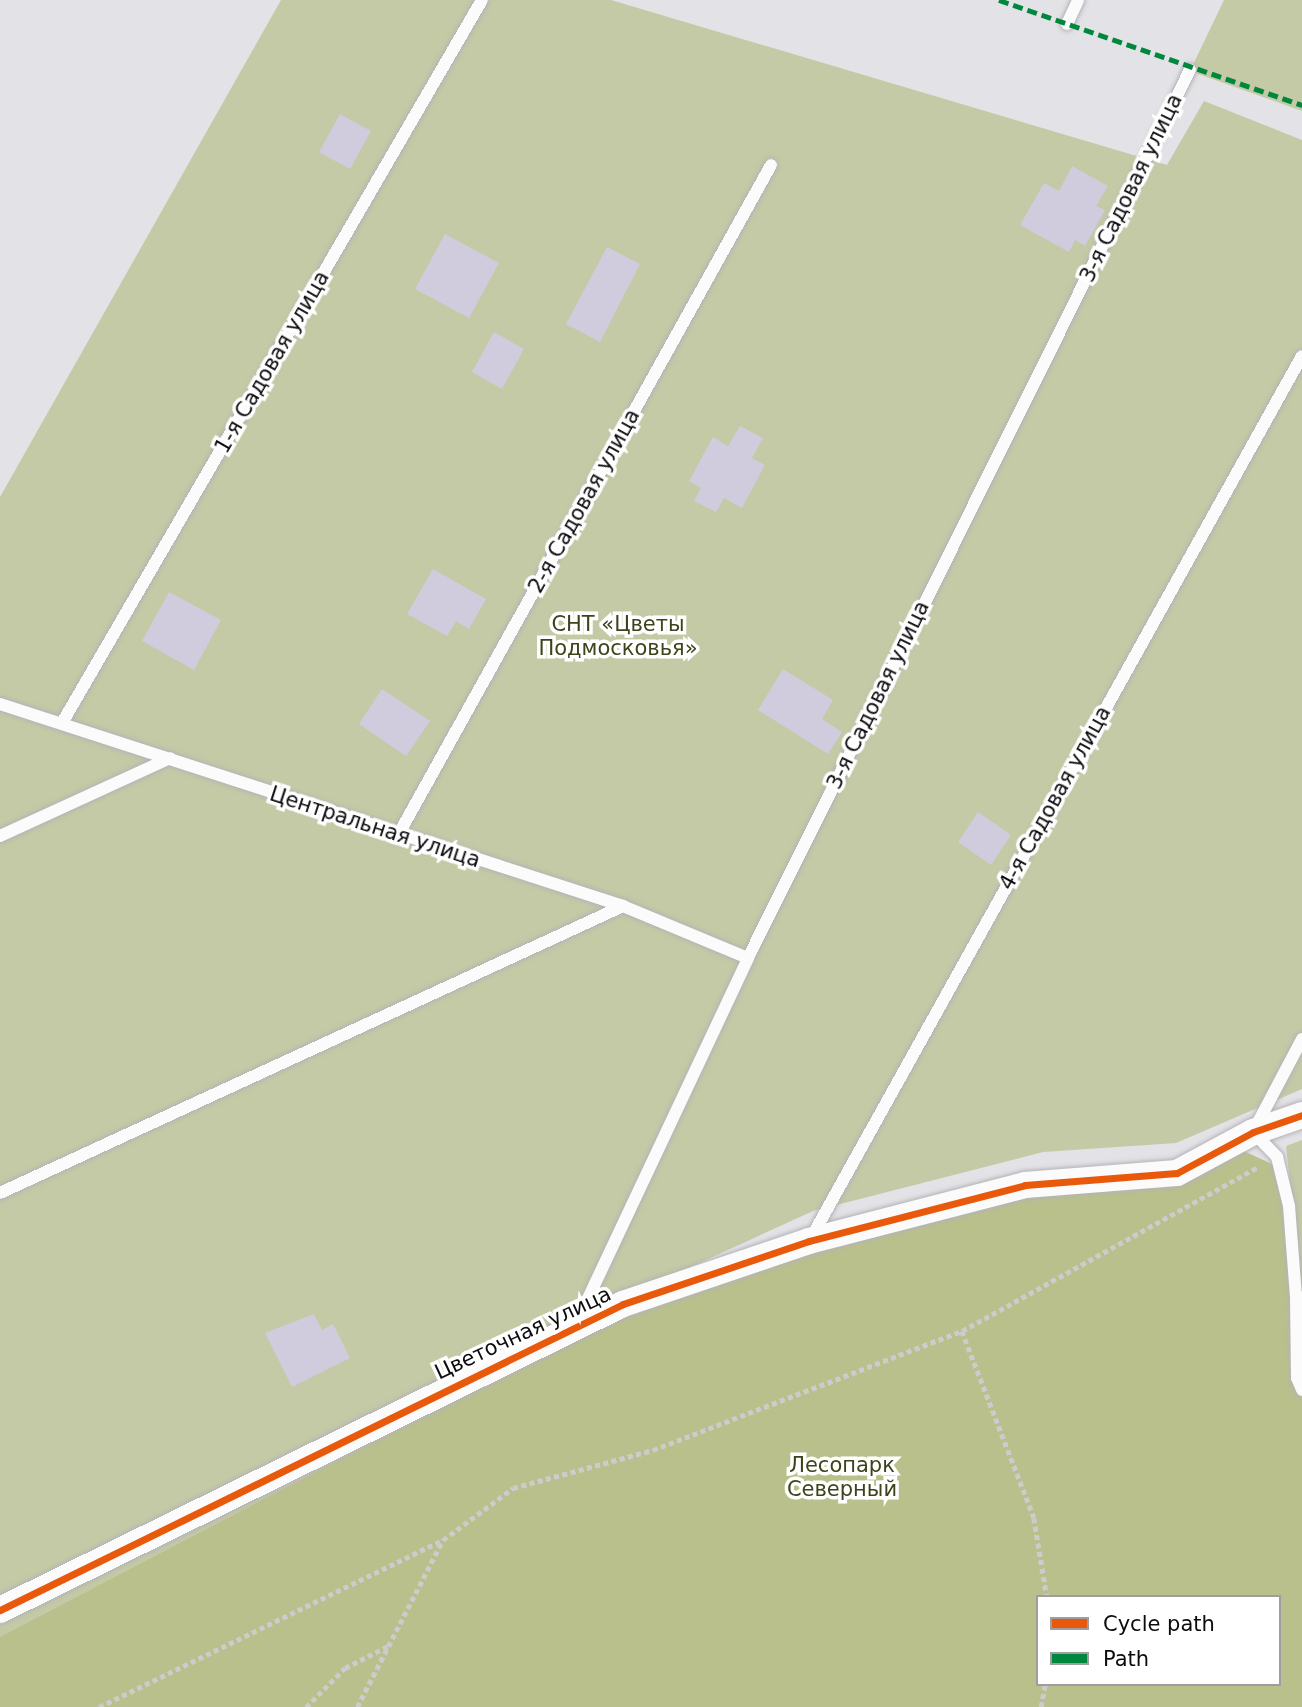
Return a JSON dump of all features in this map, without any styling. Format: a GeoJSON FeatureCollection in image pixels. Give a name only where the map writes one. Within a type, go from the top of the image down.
{"type":"FeatureCollection","features":[{"type":"Feature","properties":{"kind":"street"},"geometry":{"type":"LineString","coordinates":[[1253,1132],[1302,1115]]}},
{"type":"Feature","properties":{"kind":"street","name":"Цветочная улица"},"geometry":{"type":"LineString","coordinates":[[0,1610],[576,1324],[809,1241],[1025,1185],[1177,1173],[1253,1132]]}},
{"type":"Feature","properties":{"kind":"lane","name":"1-я Садовая улица"},"geometry":{"type":"LineString","coordinates":[[62,723],[482,0]]}},
{"type":"Feature","properties":{"kind":"lane"},"geometry":{"type":"LineString","coordinates":[[1068,24],[1078,0]]}},
{"type":"Feature","properties":{"kind":"lane","name":"3-я Садовая улица"},"geometry":{"type":"LineString","coordinates":[[576,1324],[748,958],[1190,70]]}},
{"type":"Feature","properties":{"kind":"lane","name":"2-я Садовая улица"},"geometry":{"type":"LineString","coordinates":[[397,836],[771,164]]}},
{"type":"Feature","properties":{"kind":"lane","name":"4-я Садовая улица"},"geometry":{"type":"LineString","coordinates":[[809,1241],[1302,356]]}},
{"type":"Feature","properties":{"kind":"lane","name":"Центральная улица"},"geometry":{"type":"LineString","coordinates":[[0,704],[170,758],[397,836],[623,906],[748,958]]}},
{"type":"Feature","properties":{"kind":"lane"},"geometry":{"type":"LineString","coordinates":[[0,836],[170,758]]}},
{"type":"Feature","properties":{"kind":"lane"},"geometry":{"type":"LineString","coordinates":[[0,1193],[623,906]]}},
{"type":"Feature","properties":{"kind":"lane"},"geometry":{"type":"LineString","coordinates":[[1302,1039],[1253,1132],[1277,1157],[1289,1206],[1299,1297],[1297,1378],[1302,1390]]}},
{"type":"Feature","properties":{"kind":"path"},"geometry":{"type":"LineString","coordinates":[[99,1707],[443,1540],[513,1488],[653,1450],[962,1331],[1277,1157]]}},
{"type":"Feature","properties":{"kind":"path"},"geometry":{"type":"LineString","coordinates":[[962,1331],[995,1428],[1034,1518],[1048,1595]]}},
{"type":"Feature","properties":{"kind":"path"},"geometry":{"type":"LineString","coordinates":[[357,1707],[443,1540]]}},
{"type":"Feature","properties":{"kind":"path"},"geometry":{"type":"LineString","coordinates":[[306,1707],[345,1668],[389,1645]]}},
{"type":"Feature","properties":{"kind":"path"},"geometry":{"type":"LineString","coordinates":[[1041,1707],[1045,1686]]}},
{"type":"Feature","properties":{"kind":"green space","name":"СНТ «Цветы Подмосковья»"},"geometry":{"type":"Polygon","coordinates":[[[281,0],[611,0],[1167,165],[1204,101],[1302,140],[1302,1089],[1176,1143],[1043,1152],[813,1211],[406,1397],[1271,1341],[1302,1707],[0,1707],[0,497],[281,0]]]}},
{"type":"Feature","properties":{"kind":"green space"},"geometry":{"type":"Polygon","coordinates":[[[1224,0],[1302,0],[1302,111],[1190,71],[1224,0]]]}},
{"type":"Feature","properties":{"kind":"green space"},"geometry":{"type":"Polygon","coordinates":[[[1302,1140],[1302,1290],[1286,1146],[1302,1140]]]}},
{"type":"Feature","properties":{"kind":"green space","name":"Лесопарк Северный"},"geometry":{"type":"Polygon","coordinates":[[[1237,1148],[1281,1168],[1302,1275],[1302,1707],[0,1707],[0,1637],[576,1336],[817,1240],[1051,1182],[1170,1177],[1237,1148]]]}},
{"type":"Feature","properties":{"kind":"building"},"geometry":{"type":"Polygon","coordinates":[[[340,114],[371,131],[350,169],[319,152],[340,114]]]}},
{"type":"Feature","properties":{"kind":"building"},"geometry":{"type":"Polygon","coordinates":[[[1072,166],[1108,186],[1096,206],[1105,210],[1085,246],[1075,240],[1069,252],[1020,225],[1044,183],[1059,191],[1072,166]]]}},
{"type":"Feature","properties":{"kind":"building"},"geometry":{"type":"Polygon","coordinates":[[[445,234],[499,263],[469,318],[415,289],[445,234]]]}},
{"type":"Feature","properties":{"kind":"building"},"geometry":{"type":"Polygon","coordinates":[[[607,247],[640,264],[600,342],[566,324],[607,247]]]}},
{"type":"Feature","properties":{"kind":"building"},"geometry":{"type":"Polygon","coordinates":[[[494,332],[524,349],[502,389],[472,372],[494,332]]]}},
{"type":"Feature","properties":{"kind":"building"},"geometry":{"type":"Polygon","coordinates":[[[740,426],[763,438],[752,458],[765,465],[742,508],[724,498],[716,512],[694,501],[701,488],[689,481],[713,437],[728,446],[740,426]]]}},
{"type":"Feature","properties":{"kind":"building"},"geometry":{"type":"Polygon","coordinates":[[[433,569],[486,599],[469,629],[456,621],[447,636],[407,614],[433,569]]]}},
{"type":"Feature","properties":{"kind":"building"},"geometry":{"type":"Polygon","coordinates":[[[169,592],[221,620],[194,670],[142,641],[169,592]]]}},
{"type":"Feature","properties":{"kind":"building"},"geometry":{"type":"Polygon","coordinates":[[[783,669],[833,700],[822,719],[842,732],[828,754],[758,710],[783,669]]]}},
{"type":"Feature","properties":{"kind":"building"},"geometry":{"type":"Polygon","coordinates":[[[382,689],[430,721],[406,756],[359,724],[382,689]]]}},
{"type":"Feature","properties":{"kind":"building"},"geometry":{"type":"Polygon","coordinates":[[[978,812],[1011,835],[991,865],[958,842],[978,812]]]}},
{"type":"Feature","properties":{"kind":"building"},"geometry":{"type":"Polygon","coordinates":[[[314,1314],[322,1330],[333,1324],[350,1358],[292,1387],[265,1333],[314,1314]]]}},
{"type":"Feature","properties":{"kind":"marked path"},"geometry":{"type":"LineString","coordinates":[[999,0],[1302,105]]}},
{"type":"Feature","properties":{"kind":"cycle path"},"geometry":{"type":"LineString","coordinates":[[0,1610],[623,1304],[809,1241],[1025,1185],[1177,1173],[1253,1132],[1302,1115]]}}]}
